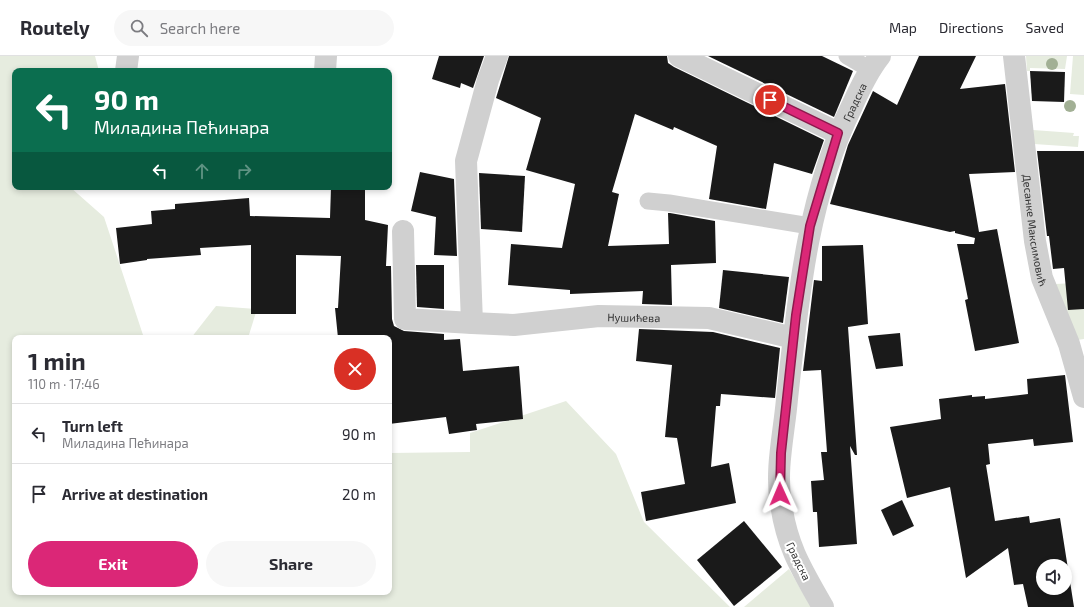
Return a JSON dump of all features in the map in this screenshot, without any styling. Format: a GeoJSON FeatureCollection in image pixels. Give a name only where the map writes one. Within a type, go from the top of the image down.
{"type":"FeatureCollection","features":[{"type":"Feature","properties":{"kind":"street"},"geometry":{"type":"LineString","coordinates":[[126,68],[128,56]]}},
{"type":"Feature","properties":{"kind":"street"},"geometry":{"type":"LineString","coordinates":[[325,68],[326,56]]}},
{"type":"Feature","properties":{"kind":"street"},"geometry":{"type":"LineString","coordinates":[[472,323],[466,160],[488,80],[497,56]]}},
{"type":"Feature","properties":{"kind":"street"},"geometry":{"type":"LineString","coordinates":[[679,56],[838,133]]}},
{"type":"Feature","properties":{"kind":"street","name":"Десанке Максимовић"},"geometry":{"type":"LineString","coordinates":[[1014,56],[1034,233],[1042,278],[1069,344],[1084,397]]}},
{"type":"Feature","properties":{"kind":"street","name":"Градска"},"geometry":{"type":"LineString","coordinates":[[823,607],[792,550],[787,537],[778,484],[794,338],[810,226],[838,133],[875,63]]}},
{"type":"Feature","properties":{"kind":"street","name":"Нушићева"},"geometry":{"type":"LineString","coordinates":[[403,231],[405,319],[514,325],[599,316],[709,318],[794,338]]}},
{"type":"Feature","properties":{"kind":"lane","name":"Градска"},"geometry":{"type":"LineString","coordinates":[[847,56],[875,63]]}},
{"type":"Feature","properties":{"kind":"lane"},"geometry":{"type":"LineString","coordinates":[[648,201],[669,203],[810,226]]}},
{"type":"Feature","properties":{"kind":"shaded area"},"geometry":{"type":"Polygon","coordinates":[[[0,56],[95,56],[98,68],[12,68],[12,190],[73,190],[104,217],[143,335],[12,335],[12,595],[392,595],[392,453],[470,452],[470,433],[566,401],[616,454],[644,522],[730,607],[0,607],[0,56]]]}},
{"type":"Feature","properties":{"kind":"shaded area"},"geometry":{"type":"Polygon","coordinates":[[[1026,56],[1067,56],[1065,69],[1030,68],[1030,71],[1027,71],[1026,56]]]}},
{"type":"Feature","properties":{"kind":"shaded area"},"geometry":{"type":"Polygon","coordinates":[[[1073,56],[1084,56],[1084,95],[1070,94],[1073,56]]]}},
{"type":"Feature","properties":{"kind":"shaded area"},"geometry":{"type":"Polygon","coordinates":[[[1033,130],[1074,133],[1073,136],[1079,136],[1078,147],[1034,144],[1033,130]]]}},
{"type":"Feature","properties":{"kind":"shaded area"},"geometry":{"type":"Polygon","coordinates":[[[1076,283],[1084,307],[1084,339],[1077,340],[1062,298],[1055,284],[1076,283]]]}},
{"type":"Feature","properties":{"kind":"shaded area"},"geometry":{"type":"Polygon","coordinates":[[[216,306],[257,309],[249,335],[193,335],[216,306]]]}},
{"type":"Feature","properties":{"kind":"shaded area"},"geometry":{"type":"Polygon","coordinates":[[[789,569],[811,607],[744,607],[789,569]]]}},
{"type":"Feature","properties":{"kind":"building"},"geometry":{"type":"Polygon","coordinates":[[[439,56],[484,56],[473,88],[461,83],[460,88],[432,79],[439,56]]]}},
{"type":"Feature","properties":{"kind":"building"},"geometry":{"type":"Polygon","coordinates":[[[509,56],[667,56],[668,63],[674,67],[824,140],[812,174],[774,163],[766,209],[709,199],[717,146],[674,127],[673,130],[635,114],[612,192],[619,194],[608,246],[669,244],[668,213],[670,213],[715,221],[716,263],[671,265],[672,305],[642,304],[643,291],[570,294],[570,290],[508,285],[511,244],[562,248],[575,184],[526,170],[541,118],[496,98],[509,56]]]}},
{"type":"Feature","properties":{"kind":"building"},"geometry":{"type":"Polygon","coordinates":[[[708,56],[822,56],[853,71],[834,117],[708,56]]]}},
{"type":"Feature","properties":{"kind":"building"},"geometry":{"type":"Polygon","coordinates":[[[919,56],[976,56],[960,89],[1005,84],[1015,172],[969,174],[979,232],[997,229],[1019,343],[975,351],[965,300],[968,299],[957,244],[974,244],[975,238],[955,233],[955,231],[950,232],[830,204],[848,145],[873,91],[897,105],[919,56]]]}},
{"type":"Feature","properties":{"kind":"building"},"geometry":{"type":"Polygon","coordinates":[[[1030,71],[1065,72],[1064,102],[1032,101],[1030,71]]]}},
{"type":"Feature","properties":{"kind":"building"},"geometry":{"type":"Polygon","coordinates":[[[1037,151],[1084,151],[1084,309],[1068,310],[1064,268],[1053,269],[1049,236],[1047,236],[1037,151]]]}},
{"type":"Feature","properties":{"kind":"building"},"geometry":{"type":"Polygon","coordinates":[[[420,172],[454,179],[457,256],[434,255],[436,217],[411,211],[420,172]]]}},
{"type":"Feature","properties":{"kind":"building"},"geometry":{"type":"Polygon","coordinates":[[[479,173],[525,176],[522,232],[481,229],[479,173]]]}},
{"type":"Feature","properties":{"kind":"building"},"geometry":{"type":"Polygon","coordinates":[[[331,190],[365,190],[365,220],[388,225],[386,266],[391,266],[392,319],[394,326],[404,331],[444,334],[444,340],[460,339],[463,371],[519,366],[523,419],[476,424],[477,430],[449,434],[446,417],[392,424],[392,335],[338,335],[335,308],[338,308],[341,256],[296,255],[296,314],[251,314],[251,245],[200,248],[201,255],[147,259],[120,264],[116,228],[152,224],[151,211],[175,209],[175,204],[249,198],[250,216],[330,218],[331,190]]]}},
{"type":"Feature","properties":{"kind":"building"},"geometry":{"type":"Polygon","coordinates":[[[863,245],[868,324],[848,327],[857,455],[855,455],[850,446],[857,544],[819,547],[817,512],[813,512],[811,481],[824,480],[821,452],[827,452],[821,370],[803,371],[814,280],[822,281],[822,246],[863,245]]]}},
{"type":"Feature","properties":{"kind":"building"},"geometry":{"type":"Polygon","coordinates":[[[416,265],[444,265],[444,309],[417,307],[416,265]]]}},
{"type":"Feature","properties":{"kind":"building"},"geometry":{"type":"Polygon","coordinates":[[[723,270],[789,277],[783,323],[719,308],[723,270]]]}},
{"type":"Feature","properties":{"kind":"building"},"geometry":{"type":"Polygon","coordinates":[[[639,329],[713,332],[780,348],[775,398],[721,394],[720,406],[716,406],[711,467],[729,463],[736,503],[646,521],[641,492],[685,484],[677,438],[665,437],[672,365],[636,361],[639,329]]]}},
{"type":"Feature","properties":{"kind":"building"},"geometry":{"type":"Polygon","coordinates":[[[900,333],[903,366],[876,369],[868,336],[900,333]]]}},
{"type":"Feature","properties":{"kind":"building"},"geometry":{"type":"Polygon","coordinates":[[[1065,375],[1073,442],[1034,446],[1033,439],[988,444],[990,464],[986,465],[995,521],[1029,516],[1030,523],[1060,518],[1066,559],[1036,559],[1036,595],[1072,594],[1074,607],[1028,607],[1023,584],[1014,585],[1008,548],[966,578],[950,487],[907,498],[890,427],[941,419],[939,399],[972,395],[972,397],[985,396],[985,399],[1028,394],[1027,379],[1065,375]]]}},
{"type":"Feature","properties":{"kind":"building"},"geometry":{"type":"Polygon","coordinates":[[[902,500],[914,526],[893,536],[881,510],[902,500]]]}},
{"type":"Feature","properties":{"kind":"building"},"geometry":{"type":"Polygon","coordinates":[[[744,521],[782,567],[734,606],[697,560],[744,521]]]}},
{"type":"Feature","properties":{"kind":"route"},"geometry":{"type":"LineString","coordinates":[[770,100],[838,133],[810,226],[796,315],[778,484],[780,494]]}}]}
